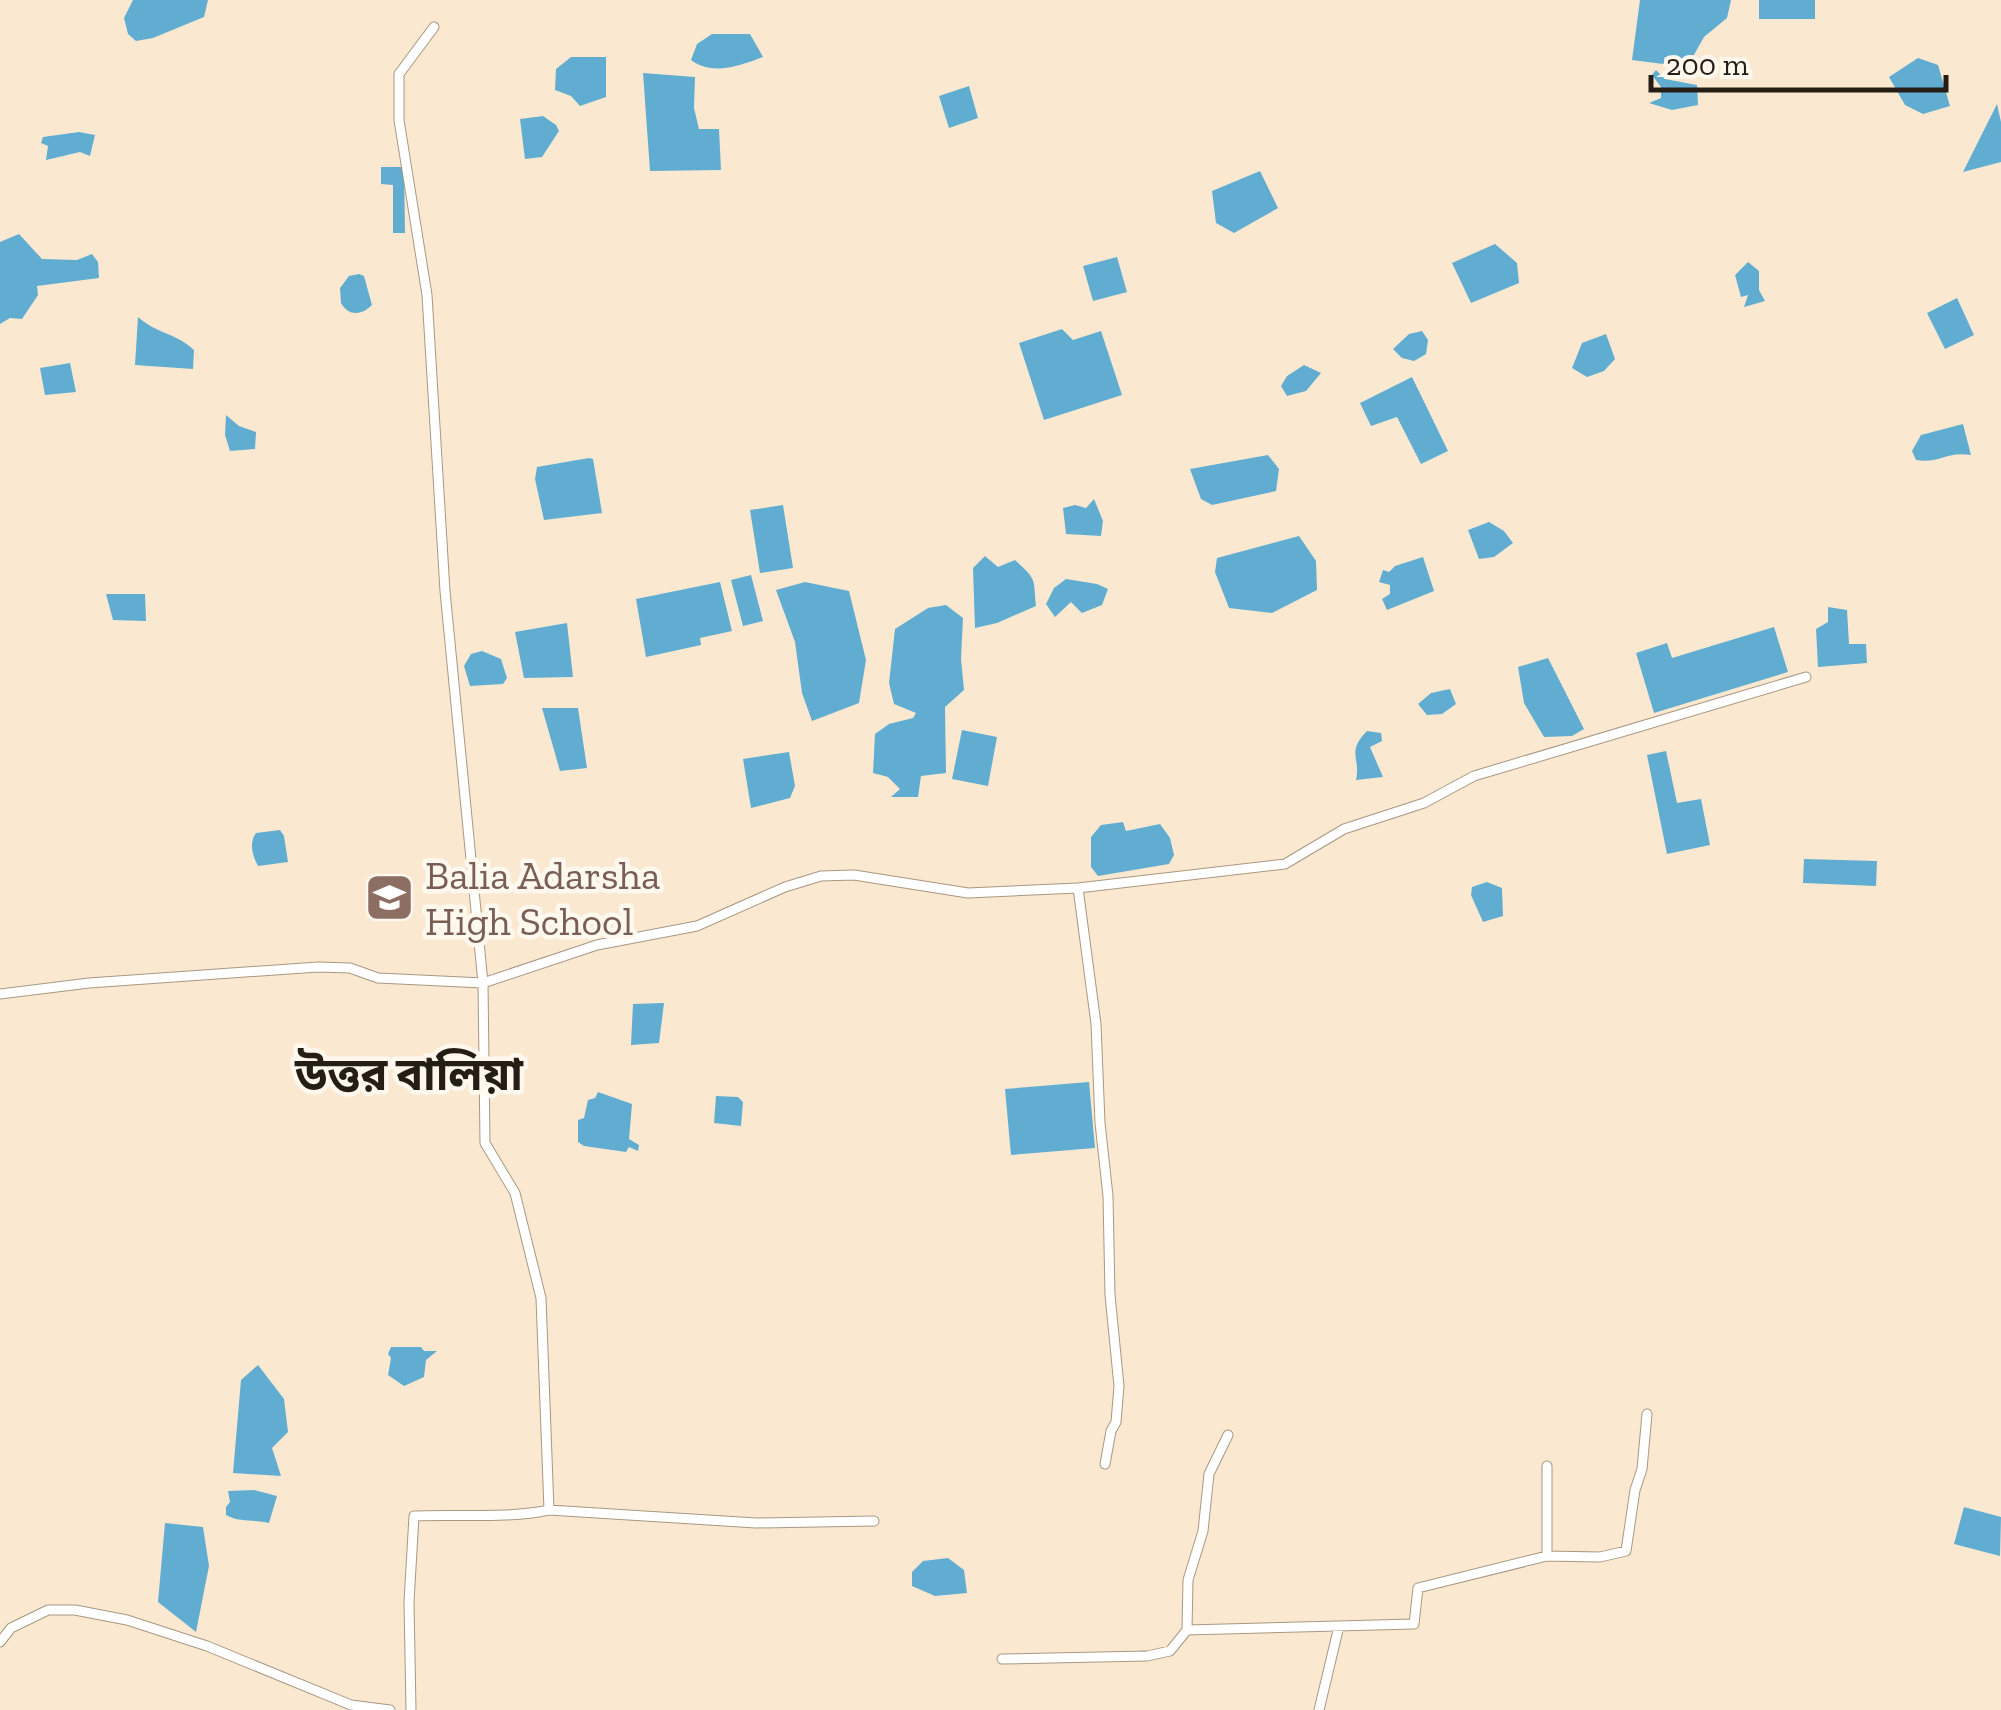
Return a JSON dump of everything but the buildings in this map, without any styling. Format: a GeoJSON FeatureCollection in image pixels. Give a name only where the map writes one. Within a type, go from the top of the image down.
{"type":"FeatureCollection","features":[{"type":"Feature","properties":{"kind":"street"},"geometry":{"type":"LineString","coordinates":[[434,27],[399,74],[399,120],[427,295],[444,591],[483,983],[486,1143],[515,1193],[542,1309],[549,1510]]}},
{"type":"Feature","properties":{"kind":"street"},"geometry":{"type":"LineString","coordinates":[[0,994],[88,983],[318,967],[350,968],[378,978],[483,983],[597,945],[697,926],[785,887],[821,876],[854,874],[968,893],[1078,888],[1284,864],[1344,829],[1424,803],[1474,776],[1806,677]]}},
{"type":"Feature","properties":{"kind":"street"},"geometry":{"type":"LineString","coordinates":[[1078,888],[1096,1024],[1118,1386],[1116,1422],[1105,1464]]}},
{"type":"Feature","properties":{"kind":"street"},"geometry":{"type":"LineString","coordinates":[[1187,1630],[1414,1624],[1418,1588],[1547,1556],[1600,1557],[1626,1551],[1642,1469],[1647,1414]]}},
{"type":"Feature","properties":{"kind":"street"},"geometry":{"type":"LineString","coordinates":[[1002,1659],[1147,1656],[1170,1650],[1187,1630],[1188,1580],[1204,1531],[1209,1474],[1228,1435]]}},
{"type":"Feature","properties":{"kind":"street"},"geometry":{"type":"LineString","coordinates":[[1547,1466],[1547,1556]]}},
{"type":"Feature","properties":{"kind":"street"},"geometry":{"type":"LineString","coordinates":[[411,1710],[409,1602],[414,1516],[520,1516],[549,1510],[756,1523],[874,1522]]}},
{"type":"Feature","properties":{"kind":"street"},"geometry":{"type":"LineString","coordinates":[[0,1642],[10,1628],[48,1610],[75,1610],[127,1620],[207,1646],[352,1706],[390,1710]]}},
{"type":"Feature","properties":{"kind":"street"},"geometry":{"type":"LineString","coordinates":[[1320,1710],[1339,1626]]}},
{"type":"Feature","properties":{"kind":"water"},"geometry":{"type":"Polygon","coordinates":[[[133,0],[208,0],[204,17],[136,41],[128,34],[124,18],[133,0]]]}},
{"type":"Feature","properties":{"kind":"water"},"geometry":{"type":"Polygon","coordinates":[[[1640,0],[1731,0],[1727,18],[1704,37],[1687,67],[1632,60],[1640,0]]]}},
{"type":"Feature","properties":{"kind":"water"},"geometry":{"type":"Polygon","coordinates":[[[1759,0],[1815,0],[1815,19],[1759,19],[1759,0]]]}},
{"type":"Feature","properties":{"kind":"water"},"geometry":{"type":"Polygon","coordinates":[[[712,34],[750,34],[763,57],[735,66],[699,65],[691,60],[697,44],[712,34]]]}},
{"type":"Feature","properties":{"kind":"water"},"geometry":{"type":"Polygon","coordinates":[[[571,57],[606,57],[606,97],[580,106],[571,96],[555,90],[556,69],[571,57]]]}},
{"type":"Feature","properties":{"kind":"water"},"geometry":{"type":"Polygon","coordinates":[[[1918,58],[1938,65],[1950,106],[1923,114],[1905,105],[1889,77],[1918,58]]]}},
{"type":"Feature","properties":{"kind":"water"},"geometry":{"type":"Polygon","coordinates":[[[1656,70],[1665,79],[1697,85],[1698,105],[1672,110],[1649,103],[1661,98],[1661,87],[1652,75],[1656,70]]]}},
{"type":"Feature","properties":{"kind":"water"},"geometry":{"type":"Polygon","coordinates":[[[643,73],[695,77],[694,108],[699,129],[719,129],[721,170],[650,171],[643,73]]]}},
{"type":"Feature","properties":{"kind":"water"},"geometry":{"type":"Polygon","coordinates":[[[969,86],[978,118],[949,128],[939,96],[969,86]]]}},
{"type":"Feature","properties":{"kind":"water"},"geometry":{"type":"Polygon","coordinates":[[[1997,104],[2001,162],[1963,172],[1997,104]]]}},
{"type":"Feature","properties":{"kind":"water"},"geometry":{"type":"Polygon","coordinates":[[[543,116],[559,131],[542,157],[525,159],[520,119],[543,116]]]}},
{"type":"Feature","properties":{"kind":"water"},"geometry":{"type":"Polygon","coordinates":[[[79,132],[95,135],[90,156],[80,152],[46,160],[48,146],[41,143],[43,137],[79,132]]]}},
{"type":"Feature","properties":{"kind":"water"},"geometry":{"type":"Polygon","coordinates":[[[381,167],[404,167],[405,233],[393,233],[393,185],[381,184],[381,167]]]}},
{"type":"Feature","properties":{"kind":"water"},"geometry":{"type":"Polygon","coordinates":[[[1260,171],[1278,208],[1234,233],[1216,223],[1212,191],[1260,171]]]}},
{"type":"Feature","properties":{"kind":"water"},"geometry":{"type":"Polygon","coordinates":[[[19,234],[42,259],[77,260],[92,254],[98,262],[99,278],[37,286],[38,295],[22,319],[10,318],[0,324],[0,242],[19,234]]]}},
{"type":"Feature","properties":{"kind":"water"},"geometry":{"type":"Polygon","coordinates":[[[1495,244],[1517,263],[1519,283],[1471,303],[1452,263],[1495,244]]]}},
{"type":"Feature","properties":{"kind":"water"},"geometry":{"type":"Polygon","coordinates":[[[1117,257],[1127,292],[1093,301],[1083,266],[1117,257]]]}},
{"type":"Feature","properties":{"kind":"water"},"geometry":{"type":"Polygon","coordinates":[[[1748,262],[1759,271],[1759,290],[1765,301],[1744,307],[1748,295],[1741,297],[1735,275],[1748,262]]]}},
{"type":"Feature","properties":{"kind":"water"},"geometry":{"type":"Polygon","coordinates":[[[349,276],[364,276],[372,305],[356,313],[341,303],[340,288],[349,276]]]}},
{"type":"Feature","properties":{"kind":"water"},"geometry":{"type":"Polygon","coordinates":[[[1957,298],[1974,335],[1945,349],[1927,313],[1957,298]]]}},
{"type":"Feature","properties":{"kind":"water"},"geometry":{"type":"Polygon","coordinates":[[[138,317],[194,350],[193,369],[135,365],[138,317]]]}},
{"type":"Feature","properties":{"kind":"water"},"geometry":{"type":"Polygon","coordinates":[[[1062,329],[1073,340],[1101,331],[1122,395],[1044,420],[1019,343],[1062,329]]]}},
{"type":"Feature","properties":{"kind":"water"},"geometry":{"type":"Polygon","coordinates":[[[1422,331],[1428,340],[1426,354],[1414,361],[1402,358],[1393,349],[1409,334],[1422,331]]]}},
{"type":"Feature","properties":{"kind":"water"},"geometry":{"type":"Polygon","coordinates":[[[1606,334],[1615,359],[1604,371],[1587,377],[1572,368],[1582,343],[1606,334]]]}},
{"type":"Feature","properties":{"kind":"water"},"geometry":{"type":"Polygon","coordinates":[[[70,363],[76,392],[45,395],[40,368],[70,363]]]}},
{"type":"Feature","properties":{"kind":"water"},"geometry":{"type":"Polygon","coordinates":[[[1304,365],[1321,373],[1306,391],[1287,396],[1281,386],[1287,376],[1304,365]]]}},
{"type":"Feature","properties":{"kind":"water"},"geometry":{"type":"Polygon","coordinates":[[[1412,377],[1448,451],[1421,464],[1397,417],[1371,426],[1360,403],[1412,377]]]}},
{"type":"Feature","properties":{"kind":"water"},"geometry":{"type":"Polygon","coordinates":[[[226,415],[239,426],[256,432],[255,449],[230,451],[225,435],[226,415]]]}},
{"type":"Feature","properties":{"kind":"water"},"geometry":{"type":"Polygon","coordinates":[[[1963,424],[1971,455],[1916,460],[1912,451],[1921,435],[1963,424]]]}},
{"type":"Feature","properties":{"kind":"water"},"geometry":{"type":"Polygon","coordinates":[[[1268,455],[1279,469],[1276,491],[1212,505],[1201,499],[1190,469],[1268,455]]]}},
{"type":"Feature","properties":{"kind":"water"},"geometry":{"type":"Polygon","coordinates":[[[593,459],[602,513],[544,520],[535,479],[537,467],[593,459]]]}},
{"type":"Feature","properties":{"kind":"water"},"geometry":{"type":"Polygon","coordinates":[[[1094,499],[1103,521],[1101,536],[1066,534],[1063,508],[1086,508],[1094,499]]]}},
{"type":"Feature","properties":{"kind":"water"},"geometry":{"type":"Polygon","coordinates":[[[783,505],[793,568],[760,573],[750,510],[783,505]]]}},
{"type":"Feature","properties":{"kind":"water"},"geometry":{"type":"Polygon","coordinates":[[[1489,522],[1504,531],[1513,543],[1494,557],[1479,559],[1468,530],[1489,522]]]}},
{"type":"Feature","properties":{"kind":"water"},"geometry":{"type":"Polygon","coordinates":[[[1299,536],[1316,561],[1317,590],[1272,613],[1229,608],[1215,572],[1217,558],[1299,536]]]}},
{"type":"Feature","properties":{"kind":"water"},"geometry":{"type":"Polygon","coordinates":[[[985,556],[998,567],[1015,560],[1033,580],[1036,606],[975,628],[973,568],[985,556]]]}},
{"type":"Feature","properties":{"kind":"water"},"geometry":{"type":"Polygon","coordinates":[[[1423,557],[1434,591],[1387,610],[1382,599],[1390,594],[1390,585],[1379,582],[1383,570],[1389,572],[1395,566],[1423,557]]]}},
{"type":"Feature","properties":{"kind":"water"},"geometry":{"type":"Polygon","coordinates":[[[751,575],[763,621],[743,626],[731,580],[751,575]]]}},
{"type":"Feature","properties":{"kind":"water"},"geometry":{"type":"Polygon","coordinates":[[[1066,579],[1108,589],[1102,605],[1082,613],[1071,602],[1055,617],[1046,604],[1054,588],[1066,579]]]}},
{"type":"Feature","properties":{"kind":"water"},"geometry":{"type":"Polygon","coordinates":[[[720,582],[732,631],[700,638],[701,645],[646,657],[636,599],[720,582]]]}},
{"type":"Feature","properties":{"kind":"water"},"geometry":{"type":"Polygon","coordinates":[[[805,582],[849,591],[866,660],[859,703],[812,721],[802,693],[795,642],[776,590],[805,582]]]}},
{"type":"Feature","properties":{"kind":"water"},"geometry":{"type":"Polygon","coordinates":[[[106,594],[145,594],[146,621],[113,620],[106,594]]]}},
{"type":"Feature","properties":{"kind":"water"},"geometry":{"type":"Polygon","coordinates":[[[946,605],[963,618],[964,690],[945,707],[946,773],[921,776],[918,797],[891,797],[900,789],[888,777],[873,773],[875,734],[889,724],[913,718],[916,713],[894,704],[889,683],[895,629],[928,608],[946,605]]]}},
{"type":"Feature","properties":{"kind":"water"},"geometry":{"type":"Polygon","coordinates":[[[1828,607],[1847,610],[1849,644],[1866,644],[1867,663],[1818,667],[1816,629],[1828,622],[1828,607]]]}},
{"type":"Feature","properties":{"kind":"water"},"geometry":{"type":"Polygon","coordinates":[[[567,623],[573,677],[524,678],[515,632],[567,623]]]}},
{"type":"Feature","properties":{"kind":"water"},"geometry":{"type":"Polygon","coordinates":[[[1774,627],[1788,672],[1654,713],[1636,653],[1667,643],[1672,658],[1774,627]]]}},
{"type":"Feature","properties":{"kind":"water"},"geometry":{"type":"Polygon","coordinates":[[[482,651],[501,659],[507,678],[503,684],[470,686],[464,666],[471,654],[482,651]]]}},
{"type":"Feature","properties":{"kind":"water"},"geometry":{"type":"Polygon","coordinates":[[[1548,658],[1584,729],[1572,736],[1544,737],[1524,703],[1518,667],[1548,658]]]}},
{"type":"Feature","properties":{"kind":"water"},"geometry":{"type":"Polygon","coordinates":[[[1450,689],[1456,704],[1442,714],[1427,715],[1418,704],[1431,693],[1450,689]]]}},
{"type":"Feature","properties":{"kind":"water"},"geometry":{"type":"Polygon","coordinates":[[[542,708],[578,708],[587,768],[560,771],[542,708]]]}},
{"type":"Feature","properties":{"kind":"water"},"geometry":{"type":"Polygon","coordinates":[[[962,730],[997,737],[988,786],[952,779],[962,730]]]}},
{"type":"Feature","properties":{"kind":"water"},"geometry":{"type":"Polygon","coordinates":[[[1367,731],[1381,733],[1382,741],[1370,747],[1383,777],[1356,780],[1357,744],[1367,731]]]}},
{"type":"Feature","properties":{"kind":"water"},"geometry":{"type":"Polygon","coordinates":[[[1666,751],[1677,803],[1701,799],[1710,845],[1667,854],[1647,755],[1666,751]]]}},
{"type":"Feature","properties":{"kind":"water"},"geometry":{"type":"Polygon","coordinates":[[[789,752],[795,786],[790,798],[751,808],[743,759],[789,752]]]}},
{"type":"Feature","properties":{"kind":"water"},"geometry":{"type":"Polygon","coordinates":[[[1123,822],[1126,831],[1160,824],[1170,838],[1174,855],[1169,864],[1098,876],[1091,867],[1091,837],[1101,825],[1123,822]]]}},
{"type":"Feature","properties":{"kind":"water"},"geometry":{"type":"Polygon","coordinates":[[[280,830],[288,862],[258,866],[252,849],[256,833],[280,830]]]}},
{"type":"Feature","properties":{"kind":"water"},"geometry":{"type":"Polygon","coordinates":[[[1804,859],[1877,861],[1876,886],[1803,883],[1804,859]]]}},
{"type":"Feature","properties":{"kind":"water"},"geometry":{"type":"Polygon","coordinates":[[[1487,882],[1502,888],[1503,916],[1483,922],[1471,895],[1472,887],[1487,882]]]}},
{"type":"Feature","properties":{"kind":"water"},"geometry":{"type":"Polygon","coordinates":[[[664,1003],[659,1043],[631,1045],[633,1004],[664,1003]]]}},
{"type":"Feature","properties":{"kind":"water"},"geometry":{"type":"Polygon","coordinates":[[[1089,1082],[1095,1148],[1011,1155],[1005,1089],[1089,1082]]]}},
{"type":"Feature","properties":{"kind":"water"},"geometry":{"type":"Polygon","coordinates":[[[598,1092],[632,1104],[629,1139],[639,1145],[638,1151],[629,1147],[626,1152],[584,1146],[578,1142],[578,1120],[584,1118],[588,1100],[598,1092]]]}},
{"type":"Feature","properties":{"kind":"water"},"geometry":{"type":"Polygon","coordinates":[[[716,1096],[738,1097],[743,1102],[741,1126],[714,1123],[716,1096]]]}},
{"type":"Feature","properties":{"kind":"water"},"geometry":{"type":"Polygon","coordinates":[[[391,1347],[437,1351],[426,1360],[424,1377],[404,1386],[388,1375],[391,1347]]]}},
{"type":"Feature","properties":{"kind":"water"},"geometry":{"type":"Polygon","coordinates":[[[258,1365],[284,1399],[288,1432],[272,1448],[281,1476],[233,1473],[241,1380],[258,1365]]]}},
{"type":"Feature","properties":{"kind":"water"},"geometry":{"type":"Polygon","coordinates":[[[254,1490],[277,1496],[269,1523],[226,1515],[228,1491],[254,1490]]]}},
{"type":"Feature","properties":{"kind":"water"},"geometry":{"type":"Polygon","coordinates":[[[1964,1507],[2001,1517],[2000,1556],[1954,1544],[1964,1507]]]}},
{"type":"Feature","properties":{"kind":"water"},"geometry":{"type":"Polygon","coordinates":[[[165,1523],[203,1527],[209,1566],[196,1632],[158,1602],[165,1523]]]}},
{"type":"Feature","properties":{"kind":"water"},"geometry":{"type":"Polygon","coordinates":[[[948,1558],[964,1570],[967,1593],[935,1596],[912,1586],[912,1572],[923,1561],[948,1558]]]}},
{"type":"Feature","properties":{"kind":"place","name":"Balia Adarsha High School"},"geometry":{"type":"Point","coordinates":[390,898]}},
{"type":"Feature","properties":{"kind":"district","name":"উত্তর বালিয়া"},"geometry":{"type":"Point","coordinates":[409,1075]}}]}
